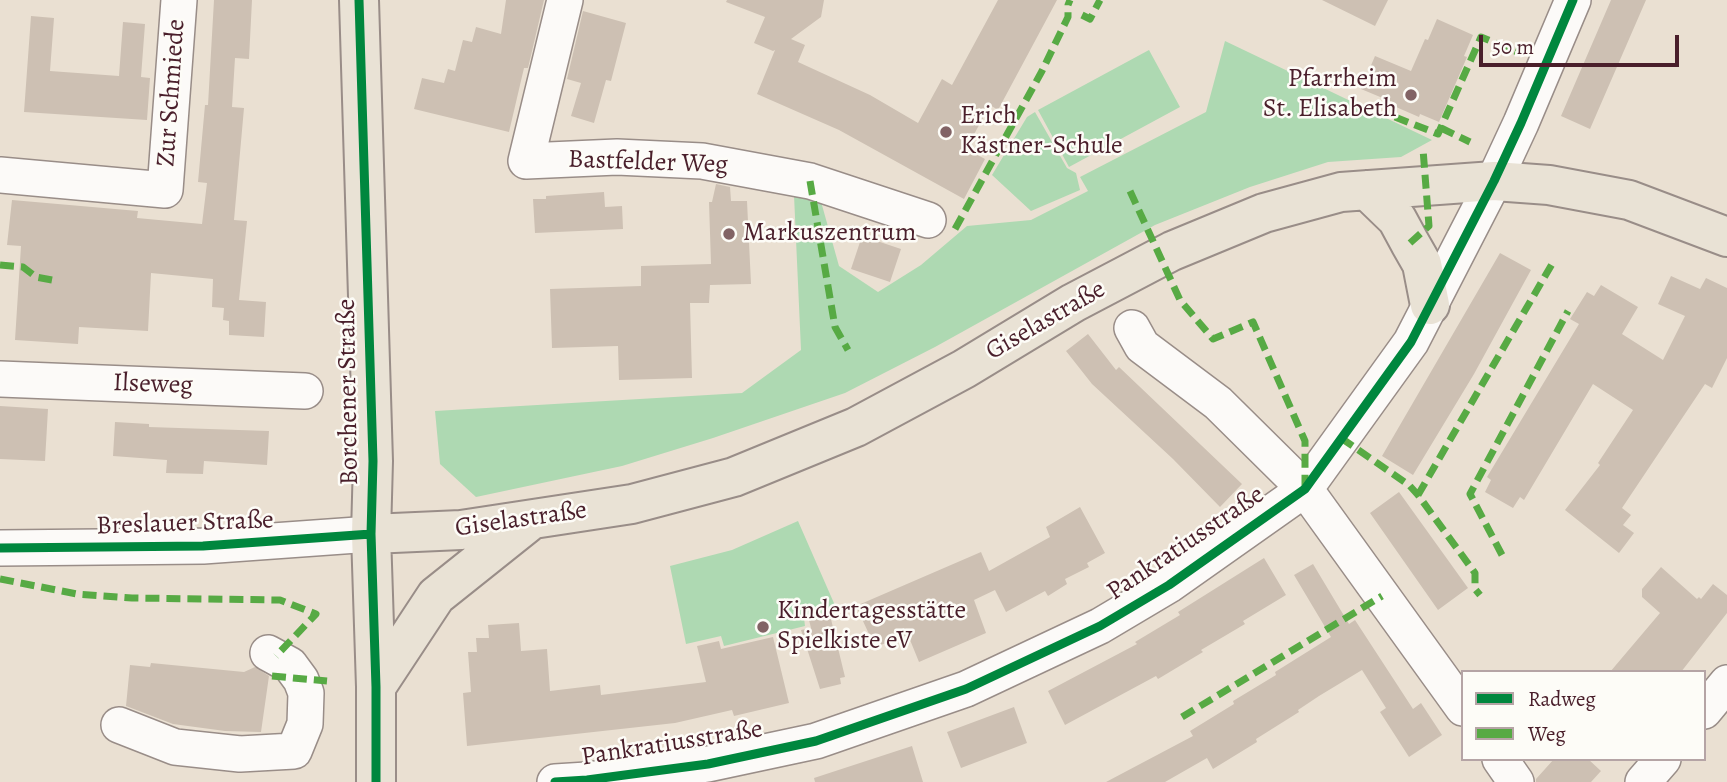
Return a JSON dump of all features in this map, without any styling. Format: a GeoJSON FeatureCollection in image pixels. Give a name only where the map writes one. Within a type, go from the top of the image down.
{"type":"FeatureCollection","features":[{"type":"Feature","properties":{"kind":"main road","name":"Borchener Straße"},"geometry":{"type":"LineString","coordinates":[[359,0],[373,461],[371,534],[376,782]]}},
{"type":"Feature","properties":{"kind":"main road","name":"Giselastraße"},"geometry":{"type":"LineString","coordinates":[[371,534],[461,530],[632,504],[734,477],[856,427],[964,369],[1073,303],[1172,251],[1264,213],[1340,192],[1494,181],[1566,187],[1629,200],[1727,237]]}},
{"type":"Feature","properties":{"kind":"main road"},"geometry":{"type":"LineString","coordinates":[[1367,190],[1397,219],[1422,264],[1430,305]]}},
{"type":"Feature","properties":{"kind":"main road"},"geometry":{"type":"LineString","coordinates":[[376,687],[436,596],[533,519]]}},
{"type":"Feature","properties":{"kind":"street","name":"Zur Schmiede"},"geometry":{"type":"LineString","coordinates":[[0,175],[165,190],[179,0]]}},
{"type":"Feature","properties":{"kind":"street","name":"Bastfelder Weg"},"geometry":{"type":"LineString","coordinates":[[565,0],[526,160],[617,157],[702,161],[810,181],[928,220]]}},
{"type":"Feature","properties":{"kind":"street","name":"Pankratiusstraße"},"geometry":{"type":"LineString","coordinates":[[576,781],[708,764],[816,741],[966,689],[1100,626],[1169,585],[1305,489],[1411,342],[1521,124],[1573,0]]}},
{"type":"Feature","properties":{"kind":"street"},"geometry":{"type":"LineString","coordinates":[[1132,328],[1142,346],[1218,403],[1305,489],[1461,705]]}},
{"type":"Feature","properties":{"kind":"street","name":"Ilseweg"},"geometry":{"type":"LineString","coordinates":[[0,379],[305,391]]}},
{"type":"Feature","properties":{"kind":"street","name":"Breslauer Straße"},"geometry":{"type":"LineString","coordinates":[[0,548],[204,547],[371,534]]}},
{"type":"Feature","properties":{"kind":"street"},"geometry":{"type":"LineString","coordinates":[[119,725],[175,747],[240,754],[294,751],[305,724],[306,693],[301,680],[290,665],[268,653]]}},
{"type":"Feature","properties":{"kind":"street"},"geometry":{"type":"LineString","coordinates":[[1706,709],[1727,683]]}},
{"type":"Feature","properties":{"kind":"street"},"geometry":{"type":"LineString","coordinates":[[1501,761],[1516,782]]}},
{"type":"Feature","properties":{"kind":"street"},"geometry":{"type":"LineString","coordinates":[[1643,782],[1661,761]]}},
{"type":"Feature","properties":{"kind":"green space"},"geometry":{"type":"Polygon","coordinates":[[[1225,41],[1432,140],[1401,157],[1328,162],[1250,187],[1155,225],[935,347],[845,393],[713,438],[622,466],[476,497],[440,464],[435,411],[742,393],[801,350],[794,195],[820,198],[839,266],[878,292],[921,265],[967,226],[1031,220],[1088,191],[1080,177],[1206,112],[1225,41]]]}},
{"type":"Feature","properties":{"kind":"green space"},"geometry":{"type":"Polygon","coordinates":[[[1149,50],[1180,107],[1069,167],[1038,110],[1149,50]]]}},
{"type":"Feature","properties":{"kind":"green space"},"geometry":{"type":"Polygon","coordinates":[[[1035,112],[1067,168],[1076,173],[1080,190],[1031,211],[992,175],[1027,117],[1035,112]]]}},
{"type":"Feature","properties":{"kind":"green space"},"geometry":{"type":"Polygon","coordinates":[[[798,521],[837,610],[804,618],[805,626],[724,646],[721,636],[686,644],[670,566],[732,550],[798,521]]]}},
{"type":"Feature","properties":{"kind":"building"},"geometry":{"type":"Polygon","coordinates":[[[214,0],[252,0],[249,59],[235,58],[232,107],[244,108],[234,220],[247,221],[239,300],[266,302],[264,337],[229,335],[229,321],[223,320],[224,308],[212,307],[213,279],[151,273],[148,331],[79,327],[78,344],[15,340],[21,246],[7,245],[12,200],[138,211],[137,218],[202,224],[207,183],[198,182],[205,105],[208,105],[214,0]]]}},
{"type":"Feature","properties":{"kind":"building"},"geometry":{"type":"Polygon","coordinates":[[[506,0],[544,0],[509,132],[414,109],[422,78],[444,83],[448,69],[455,71],[463,40],[472,42],[476,27],[501,34],[506,0]]]}},
{"type":"Feature","properties":{"kind":"building"},"geometry":{"type":"Polygon","coordinates":[[[824,0],[821,17],[791,39],[805,45],[798,62],[870,95],[918,123],[942,79],[952,85],[998,0],[1057,0],[998,110],[990,105],[966,149],[985,159],[964,199],[839,130],[757,94],[775,50],[754,43],[765,17],[726,2],[824,0]]]}},
{"type":"Feature","properties":{"kind":"building"},"geometry":{"type":"Polygon","coordinates":[[[1322,0],[1388,0],[1375,26],[1322,0]]]}},
{"type":"Feature","properties":{"kind":"building"},"geometry":{"type":"Polygon","coordinates":[[[1611,0],[1646,0],[1590,129],[1561,116],[1611,0]]]}},
{"type":"Feature","properties":{"kind":"building"},"geometry":{"type":"Polygon","coordinates":[[[583,11],[626,23],[611,81],[606,80],[594,123],[571,116],[581,83],[567,79],[583,11]]]}},
{"type":"Feature","properties":{"kind":"building"},"geometry":{"type":"Polygon","coordinates":[[[31,16],[54,18],[50,71],[119,76],[123,22],[145,24],[141,77],[150,78],[147,120],[24,112],[31,16]]]}},
{"type":"Feature","properties":{"kind":"building"},"geometry":{"type":"Polygon","coordinates":[[[1437,19],[1473,35],[1464,56],[1467,57],[1439,122],[1420,114],[1419,117],[1396,107],[1397,104],[1361,89],[1375,56],[1411,71],[1437,19]]]}},
{"type":"Feature","properties":{"kind":"building"},"geometry":{"type":"Polygon","coordinates":[[[716,184],[730,187],[731,201],[747,201],[751,284],[710,285],[709,303],[690,303],[692,378],[619,380],[618,346],[552,348],[550,289],[641,286],[641,266],[711,264],[709,202],[712,202],[716,184]]]}},
{"type":"Feature","properties":{"kind":"building"},"geometry":{"type":"Polygon","coordinates":[[[604,192],[605,207],[622,206],[623,229],[535,233],[533,199],[604,192]]]}},
{"type":"Feature","properties":{"kind":"building"},"geometry":{"type":"Polygon","coordinates":[[[862,236],[901,249],[890,282],[851,269],[862,236]]]}},
{"type":"Feature","properties":{"kind":"building"},"geometry":{"type":"Polygon","coordinates":[[[1500,253],[1531,270],[1474,374],[1413,475],[1382,456],[1500,253]]]}},
{"type":"Feature","properties":{"kind":"building"},"geometry":{"type":"Polygon","coordinates":[[[1671,276],[1700,289],[1706,278],[1727,288],[1727,358],[1712,388],[1705,384],[1622,508],[1631,515],[1623,525],[1634,533],[1619,553],[1565,510],[1600,465],[1598,463],[1633,410],[1593,384],[1524,500],[1520,497],[1513,508],[1485,492],[1491,480],[1487,477],[1579,324],[1570,319],[1587,292],[1594,296],[1601,285],[1638,307],[1622,334],[1663,360],[1685,316],[1658,304],[1671,276]]]}},
{"type":"Feature","properties":{"kind":"building"},"geometry":{"type":"Polygon","coordinates":[[[1088,334],[1116,370],[1119,367],[1242,484],[1220,507],[1092,384],[1066,351],[1088,334]]]}},
{"type":"Feature","properties":{"kind":"building"},"geometry":{"type":"Polygon","coordinates":[[[0,406],[48,409],[45,461],[0,459],[0,406]]]}},
{"type":"Feature","properties":{"kind":"building"},"geometry":{"type":"Polygon","coordinates":[[[115,422],[149,424],[149,427],[269,431],[267,465],[204,461],[203,474],[166,473],[167,460],[113,456],[115,422]]]}},
{"type":"Feature","properties":{"kind":"building"},"geometry":{"type":"Polygon","coordinates":[[[1399,492],[1468,588],[1438,610],[1370,513],[1399,492]]]}},
{"type":"Feature","properties":{"kind":"building"},"geometry":{"type":"Polygon","coordinates":[[[1080,507],[1105,553],[1087,563],[1089,567],[1065,579],[1067,584],[1048,596],[1045,591],[1006,612],[995,590],[974,600],[986,633],[919,662],[908,635],[875,647],[856,606],[981,552],[989,571],[1050,537],[1046,527],[1080,507]]]}},
{"type":"Feature","properties":{"kind":"building"},"geometry":{"type":"Polygon","coordinates":[[[1264,558],[1286,595],[1243,621],[1245,624],[1201,650],[1203,652],[1158,679],[1156,676],[1065,725],[1048,691],[1137,644],[1135,642],[1180,615],[1178,612],[1264,558]]]}},
{"type":"Feature","properties":{"kind":"building"},"geometry":{"type":"Polygon","coordinates":[[[1313,564],[1349,624],[1355,620],[1413,709],[1421,703],[1442,735],[1409,757],[1380,712],[1386,708],[1362,670],[1319,696],[1256,739],[1257,742],[1213,769],[1207,758],[1165,782],[1106,782],[1193,736],[1190,731],[1331,637],[1294,575],[1313,564]]]}},
{"type":"Feature","properties":{"kind":"building"},"geometry":{"type":"Polygon","coordinates":[[[1661,567],[1697,599],[1701,599],[1713,584],[1727,595],[1727,613],[1683,670],[1612,670],[1660,613],[1642,597],[1642,589],[1661,567]]]}},
{"type":"Feature","properties":{"kind":"building"},"geometry":{"type":"Polygon","coordinates":[[[830,615],[845,677],[840,678],[841,684],[820,689],[801,630],[811,628],[809,620],[830,615]]]}},
{"type":"Feature","properties":{"kind":"building"},"geometry":{"type":"Polygon","coordinates":[[[519,623],[521,651],[547,649],[550,691],[600,685],[601,695],[706,682],[697,646],[719,641],[721,649],[773,637],[789,703],[734,716],[732,710],[675,723],[467,746],[463,693],[471,692],[468,652],[477,652],[476,638],[489,638],[488,625],[519,623]]]}},
{"type":"Feature","properties":{"kind":"building"},"geometry":{"type":"Polygon","coordinates":[[[151,663],[244,672],[255,667],[269,676],[261,732],[225,731],[173,724],[126,706],[130,665],[150,667],[151,663]]]}},
{"type":"Feature","properties":{"kind":"building"},"geometry":{"type":"Polygon","coordinates":[[[1014,707],[1027,743],[961,768],[947,732],[1014,707]]]}},
{"type":"Feature","properties":{"kind":"building"},"geometry":{"type":"Polygon","coordinates":[[[912,746],[923,782],[815,782],[814,778],[912,746]]]}},
{"type":"Feature","properties":{"kind":"building"},"geometry":{"type":"Polygon","coordinates":[[[1552,761],[1590,761],[1601,771],[1591,782],[1536,782],[1552,761]]]}},
{"type":"Feature","properties":{"kind":"marked path"},"geometry":{"type":"LineString","coordinates":[[955,229],[1042,71],[1068,17],[1070,0]]}},
{"type":"Feature","properties":{"kind":"marked path"},"geometry":{"type":"LineString","coordinates":[[1082,15],[1090,19],[1100,0]]}},
{"type":"Feature","properties":{"kind":"marked path"},"geometry":{"type":"LineString","coordinates":[[1395,117],[1438,134],[1481,37],[1517,52]]}},
{"type":"Feature","properties":{"kind":"marked path"},"geometry":{"type":"LineString","coordinates":[[1441,128],[1470,142]]}},
{"type":"Feature","properties":{"kind":"marked path"},"geometry":{"type":"LineString","coordinates":[[1410,243],[1429,226],[1423,149]]}},
{"type":"Feature","properties":{"kind":"marked path"},"geometry":{"type":"LineString","coordinates":[[810,181],[835,327],[848,350]]}},
{"type":"Feature","properties":{"kind":"marked path"},"geometry":{"type":"LineString","coordinates":[[1130,191],[1180,300],[1213,339],[1253,322],[1305,441],[1305,486]]}},
{"type":"Feature","properties":{"kind":"marked path"},"geometry":{"type":"LineString","coordinates":[[1418,495],[1552,264]]}},
{"type":"Feature","properties":{"kind":"marked path"},"geometry":{"type":"LineString","coordinates":[[0,265],[23,267],[36,277],[52,280]]}},
{"type":"Feature","properties":{"kind":"marked path"},"geometry":{"type":"LineString","coordinates":[[1502,555],[1470,494],[1568,311]]}},
{"type":"Feature","properties":{"kind":"marked path"},"geometry":{"type":"LineString","coordinates":[[1341,438],[1409,485],[1418,495],[1475,573],[1475,589],[1480,595]]}},
{"type":"Feature","properties":{"kind":"marked path"},"geometry":{"type":"LineString","coordinates":[[0,579],[77,594],[132,598],[280,600],[316,614],[276,656]]}},
{"type":"Feature","properties":{"kind":"marked path"},"geometry":{"type":"LineString","coordinates":[[1182,717],[1382,596]]}},
{"type":"Feature","properties":{"kind":"marked path"},"geometry":{"type":"LineString","coordinates":[[272,676],[327,681]]}},
{"type":"Feature","properties":{"kind":"cycle path"},"geometry":{"type":"LineString","coordinates":[[359,0],[373,461],[371,534],[376,782]]}},
{"type":"Feature","properties":{"kind":"cycle path"},"geometry":{"type":"LineString","coordinates":[[555,782],[708,764],[816,741],[966,689],[1100,626],[1169,585],[1305,489],[1411,342],[1494,181],[1573,0]]}},
{"type":"Feature","properties":{"kind":"cycle path"},"geometry":{"type":"LineString","coordinates":[[0,548],[203,546],[371,534]]}},
{"type":"Feature","properties":{"kind":"place","name":"Pfarrheim St. Elisabeth"},"geometry":{"type":"Point","coordinates":[1411,95]}},
{"type":"Feature","properties":{"kind":"place","name":"Erich Kästner-Schule"},"geometry":{"type":"Point","coordinates":[946,132]}},
{"type":"Feature","properties":{"kind":"place","name":"Markuszentrum"},"geometry":{"type":"Point","coordinates":[729,234]}},
{"type":"Feature","properties":{"kind":"place","name":"Kindertagesstätte Spielkiste eV"},"geometry":{"type":"Point","coordinates":[763,627]}}]}
